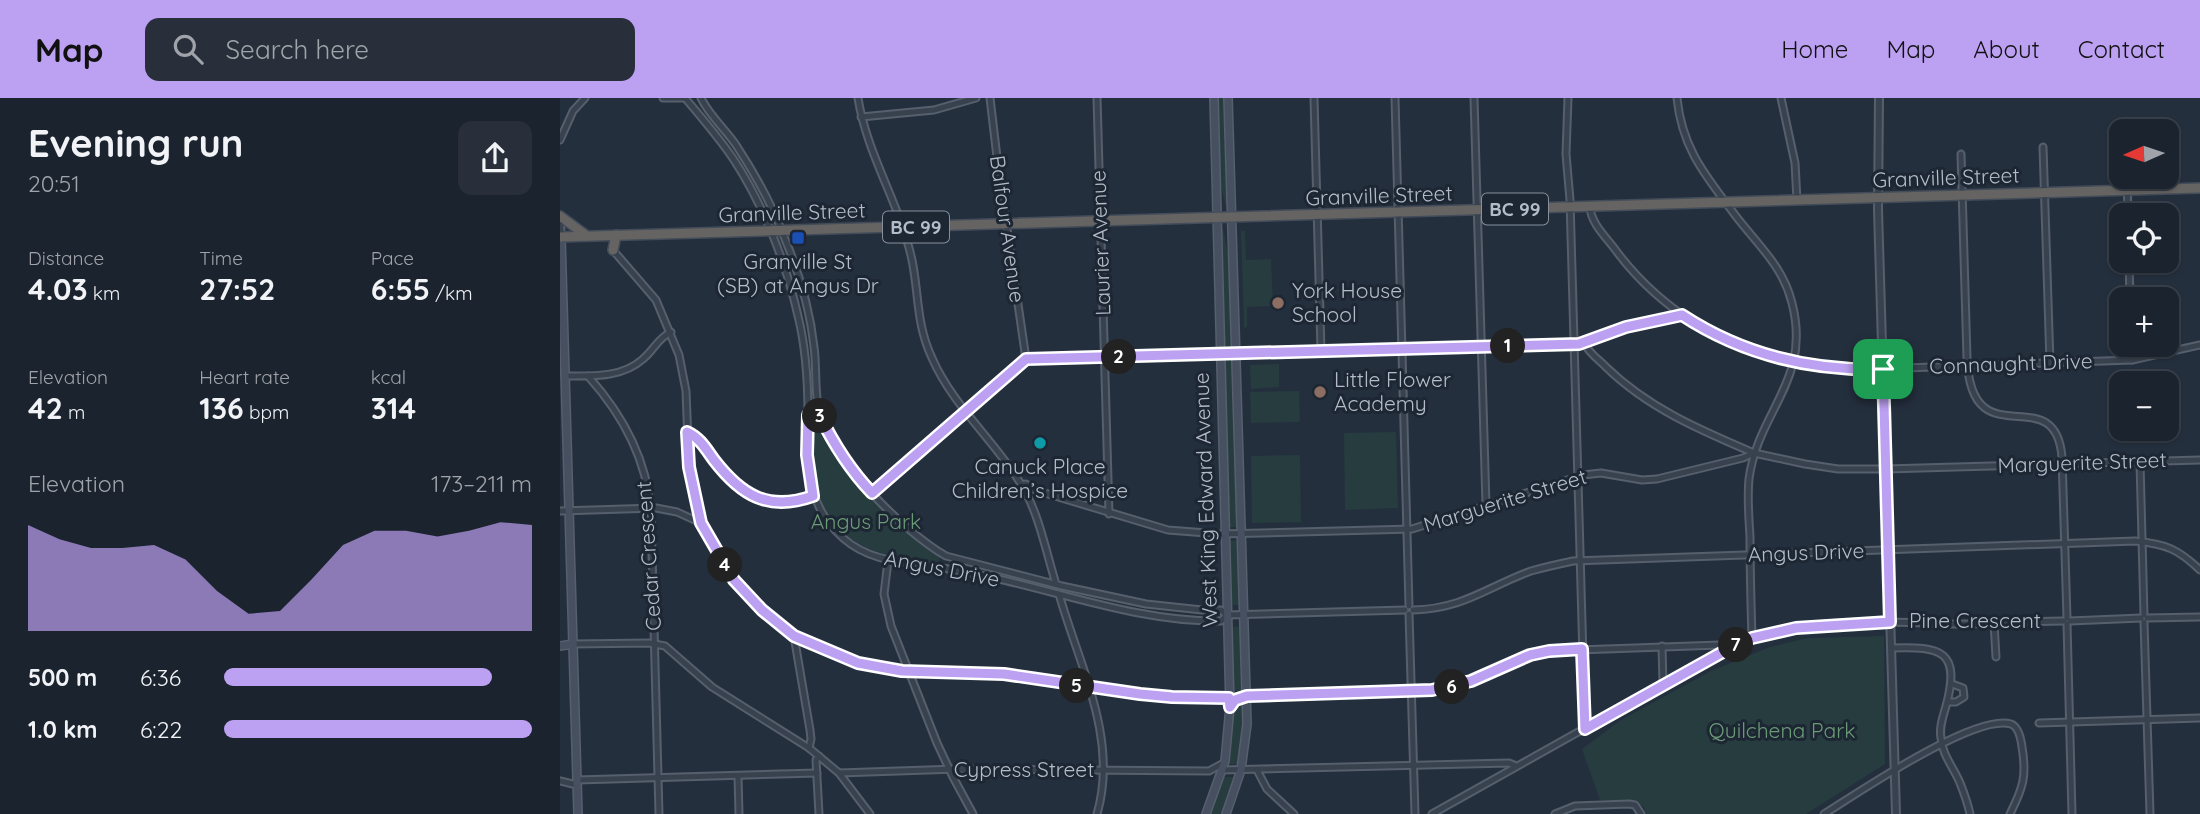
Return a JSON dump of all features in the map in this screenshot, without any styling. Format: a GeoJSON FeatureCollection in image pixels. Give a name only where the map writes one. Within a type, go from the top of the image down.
{"type":"FeatureCollection","features":[{"type":"Feature","properties":{"kind":"highway","name":"Granville Street"},"geometry":{"type":"LineString","coordinates":[[561,237],[2200,188]]}},
{"type":"Feature","properties":{"kind":"highway"},"geometry":{"type":"LineString","coordinates":[[560,216],[587,236]]}},
{"type":"Feature","properties":{"kind":"highway"},"geometry":{"type":"LineString","coordinates":[[612,235],[613,250]]}},
{"type":"Feature","properties":{"kind":"main road","name":"West King Edward Avenue"},"geometry":{"type":"LineString","coordinates":[[1206,814],[1225,761],[1230,707],[1214,98]]}},
{"type":"Feature","properties":{"kind":"main road","name":"West King Edward Avenue"},"geometry":{"type":"LineString","coordinates":[[1226,814],[1241,771],[1246,743],[1247,696],[1228,98]]}},
{"type":"Feature","properties":{"kind":"main road"},"geometry":{"type":"LineString","coordinates":[[561,237],[578,814]]}},
{"type":"Feature","properties":{"kind":"main road"},"geometry":{"type":"LineString","coordinates":[[560,646],[573,644]]}},
{"type":"Feature","properties":{"kind":"street"},"geometry":{"type":"LineString","coordinates":[[560,140],[573,111],[585,98]]}},
{"type":"Feature","properties":{"kind":"street"},"geometry":{"type":"LineString","coordinates":[[663,98],[684,98]]}},
{"type":"Feature","properties":{"kind":"street","name":"Angus Drive"},"geometry":{"type":"LineString","coordinates":[[684,98],[734,160],[770,231],[783,265],[799,317],[808,415],[807,455],[813,496],[821,512],[844,539],[871,555],[888,561],[943,568],[1170,619],[1221,621],[1227,615]]}},
{"type":"Feature","properties":{"kind":"street","name":"Angus Drive"},"geometry":{"type":"LineString","coordinates":[[701,98],[755,176],[782,231],[801,283],[808,314],[814,344],[819,414],[839,451],[859,479],[929,546],[946,556],[1146,604],[1221,610],[1227,615],[1409,610],[1454,604],[1531,571],[1579,561],[2142,542],[2169,547],[2182,553],[2200,570]]}},
{"type":"Feature","properties":{"kind":"street"},"geometry":{"type":"LineString","coordinates":[[858,98],[862,117],[912,259],[916,301],[924,337],[936,366],[965,412],[1001,454],[1021,485],[1033,511],[1100,726],[1104,770],[1102,796],[1097,814]]}},
{"type":"Feature","properties":{"kind":"street"},"geometry":{"type":"LineString","coordinates":[[862,117],[934,110],[976,98]]}},
{"type":"Feature","properties":{"kind":"street","name":"Balfour Avenue"},"geometry":{"type":"LineString","coordinates":[[990,98],[1026,359]]}},
{"type":"Feature","properties":{"kind":"street","name":"Laurier Avenue"},"geometry":{"type":"LineString","coordinates":[[1097,98],[1109,514]]}},
{"type":"Feature","properties":{"kind":"street"},"geometry":{"type":"LineString","coordinates":[[1314,98],[1321,351]]}},
{"type":"Feature","properties":{"kind":"street"},"geometry":{"type":"LineString","coordinates":[[1395,98],[1415,814]]}},
{"type":"Feature","properties":{"kind":"street"},"geometry":{"type":"LineString","coordinates":[[1474,98],[1486,505]]}},
{"type":"Feature","properties":{"kind":"street"},"geometry":{"type":"LineString","coordinates":[[1568,98],[1566,154],[1570,207],[1585,729]]}},
{"type":"Feature","properties":{"kind":"street"},"geometry":{"type":"LineString","coordinates":[[1677,98],[1683,131],[1693,156],[1725,202],[1770,256],[1782,277],[1792,302],[1794,316],[1794,363],[1785,391],[1763,430],[1754,453],[1749,482],[1752,638]]}},
{"type":"Feature","properties":{"kind":"street"},"geometry":{"type":"LineString","coordinates":[[1781,98],[1795,163],[1797,200]]}},
{"type":"Feature","properties":{"kind":"street"},"geometry":{"type":"LineString","coordinates":[[1879,98],[1878,198],[1896,814]]}},
{"type":"Feature","properties":{"kind":"street"},"geometry":{"type":"LineString","coordinates":[[2043,147],[2050,363]]}},
{"type":"Feature","properties":{"kind":"street"},"geometry":{"type":"LineString","coordinates":[[1961,154],[1970,385],[1981,405],[1996,416],[2039,418],[2057,435],[2061,446],[2072,814]]}},
{"type":"Feature","properties":{"kind":"street"},"geometry":{"type":"LineString","coordinates":[[2127,191],[2128,203]]}},
{"type":"Feature","properties":{"kind":"street","name":"Connaught Drive"},"geometry":{"type":"LineString","coordinates":[[1590,207],[1591,216],[1624,262],[1660,298],[1682,315],[1700,327],[1746,349],[1794,363],[1883,369],[2132,360],[2200,345]]}},
{"type":"Feature","properties":{"kind":"street"},"geometry":{"type":"LineString","coordinates":[[560,225],[561,237]]}},
{"type":"Feature","properties":{"kind":"street"},"geometry":{"type":"LineString","coordinates":[[613,250],[656,300],[671,332],[685,382],[689,467],[701,523],[734,580],[762,610],[794,636],[858,663],[909,672],[1004,674],[1172,697],[1229,698]]}},
{"type":"Feature","properties":{"kind":"street"},"geometry":{"type":"LineString","coordinates":[[872,493],[1026,359],[1573,344],[1584,343],[1626,327],[1682,315]]}},
{"type":"Feature","properties":{"kind":"street"},"geometry":{"type":"LineString","coordinates":[[563,376],[606,375],[626,370],[642,361],[661,337],[671,332]]}},
{"type":"Feature","properties":{"kind":"street"},"geometry":{"type":"LineString","coordinates":[[1584,343],[1615,376],[1660,409],[1697,430],[1754,453]]}},
{"type":"Feature","properties":{"kind":"street","name":"Cedar Crescent"},"geometry":{"type":"LineString","coordinates":[[587,376],[607,397],[625,424],[640,457],[648,487],[655,644],[664,646],[712,687],[809,748],[839,774],[870,814]]}},
{"type":"Feature","properties":{"kind":"street"},"geometry":{"type":"LineString","coordinates":[[808,415],[819,414]]}},
{"type":"Feature","properties":{"kind":"street"},"geometry":{"type":"LineString","coordinates":[[687,432],[700,441],[729,480],[754,497],[784,502],[813,496]]}},
{"type":"Feature","properties":{"kind":"street","name":"Marguerite Street"},"geometry":{"type":"LineString","coordinates":[[1021,485],[1026,484],[1035,490],[1109,514],[1168,530],[1224,534],[1407,529],[1576,477],[1601,473],[1642,480],[1657,479],[1754,453],[1816,466],[1886,469],[2200,460]]}},
{"type":"Feature","properties":{"kind":"street"},"geometry":{"type":"LineString","coordinates":[[2140,462],[2150,814]]}},
{"type":"Feature","properties":{"kind":"street"},"geometry":{"type":"LineString","coordinates":[[560,511],[650,508],[677,512],[701,523]]}},
{"type":"Feature","properties":{"kind":"street"},"geometry":{"type":"LineString","coordinates":[[943,568],[946,556]]}},
{"type":"Feature","properties":{"kind":"street"},"geometry":{"type":"LineString","coordinates":[[888,561],[884,594],[886,610],[949,769],[974,814]]}},
{"type":"Feature","properties":{"kind":"street","name":"Pine Crescent"},"geometry":{"type":"LineString","coordinates":[[1247,696],[1432,690],[1471,681],[1530,655],[1549,651],[1720,645],[1730,648],[1752,638],[1796,628],[1890,622],[1994,623],[2200,617]]}},
{"type":"Feature","properties":{"kind":"street"},"geometry":{"type":"LineString","coordinates":[[1994,623],[1996,657]]}},
{"type":"Feature","properties":{"kind":"street"},"geometry":{"type":"LineString","coordinates":[[794,636],[810,730],[809,748]]}},
{"type":"Feature","properties":{"kind":"street"},"geometry":{"type":"LineString","coordinates":[[573,644],[655,644],[659,814]]}},
{"type":"Feature","properties":{"kind":"street"},"geometry":{"type":"LineString","coordinates":[[1662,646],[1663,685]]}},
{"type":"Feature","properties":{"kind":"street"},"geometry":{"type":"LineString","coordinates":[[1432,814],[1730,648]]}},
{"type":"Feature","properties":{"kind":"street"},"geometry":{"type":"LineString","coordinates":[[1891,648],[1931,650],[1947,657],[1953,671],[1941,727],[1941,743],[1960,782],[1970,814]]}},
{"type":"Feature","properties":{"kind":"street"},"geometry":{"type":"LineString","coordinates":[[1948,702],[1956,702],[1964,696],[1963,688],[1952,684]]}},
{"type":"Feature","properties":{"kind":"street"},"geometry":{"type":"LineString","coordinates":[[1230,707],[1235,700],[1247,696]]}},
{"type":"Feature","properties":{"kind":"street"},"geometry":{"type":"LineString","coordinates":[[2039,723],[2200,718]]}},
{"type":"Feature","properties":{"kind":"street"},"geometry":{"type":"LineString","coordinates":[[1824,814],[1967,730],[1993,724],[2013,724],[2024,756],[2023,788],[2010,814]]}},
{"type":"Feature","properties":{"kind":"street"},"geometry":{"type":"LineString","coordinates":[[819,757],[816,760],[819,814]]}},
{"type":"Feature","properties":{"kind":"street"},"geometry":{"type":"LineString","coordinates":[[1209,771],[1225,761]]}},
{"type":"Feature","properties":{"kind":"street"},"geometry":{"type":"LineString","coordinates":[[1222,770],[1509,763],[1516,766]]}},
{"type":"Feature","properties":{"kind":"street","name":"Cypress Street"},"geometry":{"type":"LineString","coordinates":[[839,774],[949,769],[1209,771]]}},
{"type":"Feature","properties":{"kind":"street"},"geometry":{"type":"LineString","coordinates":[[1257,770],[1267,789],[1294,814]]}},
{"type":"Feature","properties":{"kind":"street"},"geometry":{"type":"LineString","coordinates":[[1209,771],[1215,775],[1218,784]]}},
{"type":"Feature","properties":{"kind":"street"},"geometry":{"type":"LineString","coordinates":[[561,781],[817,773]]}},
{"type":"Feature","properties":{"kind":"street"},"geometry":{"type":"LineString","coordinates":[[738,776],[739,814]]}},
{"type":"Feature","properties":{"kind":"street"},"geometry":{"type":"LineString","coordinates":[[1555,814],[1587,805],[1635,805],[1641,814]]}},
{"type":"Feature","properties":{"kind":"green space"},"geometry":{"type":"Polygon","coordinates":[[[1217,98],[1225,98],[1226,207],[1218,148],[1217,98]]]}},
{"type":"Feature","properties":{"kind":"green space"},"geometry":{"type":"Polygon","coordinates":[[[1223,229],[1230,267],[1234,348],[1222,348],[1223,229]]]}},
{"type":"Feature","properties":{"kind":"green space"},"geometry":{"type":"Polygon","coordinates":[[[1241,231],[1245,231],[1246,260],[1271,259],[1273,306],[1247,307],[1247,327],[1244,328],[1241,231]]]}},
{"type":"Feature","properties":{"kind":"green space"},"geometry":{"type":"Polygon","coordinates":[[[1222,361],[1234,361],[1239,527],[1227,527],[1222,361]]]}},
{"type":"Feature","properties":{"kind":"green space"},"geometry":{"type":"Polygon","coordinates":[[[1279,364],[1279,387],[1251,389],[1250,365],[1279,364]]]}},
{"type":"Feature","properties":{"kind":"green space"},"geometry":{"type":"Polygon","coordinates":[[[1299,391],[1300,422],[1251,423],[1250,392],[1299,391]]]}},
{"type":"Feature","properties":{"kind":"green space","name":"Angus Park"},"geometry":{"type":"Polygon","coordinates":[[[815,420],[842,462],[861,485],[915,540],[940,557],[939,563],[875,551],[841,530],[825,508],[815,484],[811,453],[812,422],[815,420]]]}},
{"type":"Feature","properties":{"kind":"green space"},"geometry":{"type":"Polygon","coordinates":[[[1396,432],[1398,508],[1345,510],[1344,433],[1396,432]]]}},
{"type":"Feature","properties":{"kind":"green space"},"geometry":{"type":"Polygon","coordinates":[[[1300,455],[1301,522],[1252,523],[1251,456],[1300,455]]]}},
{"type":"Feature","properties":{"kind":"green space"},"geometry":{"type":"Polygon","coordinates":[[[1239,540],[1241,605],[1229,605],[1227,541],[1239,540]]]}},
{"type":"Feature","properties":{"kind":"green space"},"geometry":{"type":"Polygon","coordinates":[[[1242,626],[1243,690],[1232,691],[1230,627],[1242,626]]]}},
{"type":"Feature","properties":{"kind":"green space","name":"Quilchena Park"},"geometry":{"type":"Polygon","coordinates":[[[1884,636],[1885,764],[1806,814],[1646,814],[1644,807],[1633,800],[1600,800],[1582,749],[1621,720],[1711,671],[1770,647],[1808,638],[1884,636]]]}},
{"type":"Feature","properties":{"kind":"green space"},"geometry":{"type":"Polygon","coordinates":[[[1244,703],[1239,764],[1227,764],[1232,705],[1244,703]]]}},
{"type":"Feature","properties":{"kind":"green space"},"geometry":{"type":"Polygon","coordinates":[[[1223,777],[1236,777],[1222,814],[1209,814],[1223,777]]]}},
{"type":"Feature","properties":{"kind":"place","name":"Granville St (SB) at Angus Dr"},"geometry":{"type":"Point","coordinates":[798,238]}},
{"type":"Feature","properties":{"kind":"place","name":"York House School"},"geometry":{"type":"Point","coordinates":[1278,303]}},
{"type":"Feature","properties":{"kind":"place","name":"Little Flower Academy"},"geometry":{"type":"Point","coordinates":[1320,392]}},
{"type":"Feature","properties":{"kind":"place","name":"Canuck Place Children’s Hospice"},"geometry":{"type":"Point","coordinates":[1040,443]}},
{"type":"Feature","properties":{"kind":"route"},"geometry":{"type":"LineString","coordinates":[[1682,315],[1722,338],[1772,357],[1799,364],[1883,369],[1890,622],[1818,625],[1752,638],[1585,729],[1582,649],[1530,655],[1452,687],[1404,692],[1242,696],[1230,707],[1229,698],[1140,694],[1004,674],[915,673],[858,663],[794,636],[748,596],[734,580],[701,523],[689,467],[687,432],[696,436],[729,480],[754,497],[784,502],[813,496],[807,455],[808,415],[819,414],[839,451],[872,493],[1026,359],[1579,344],[1626,327],[1682,315]]}}]}
